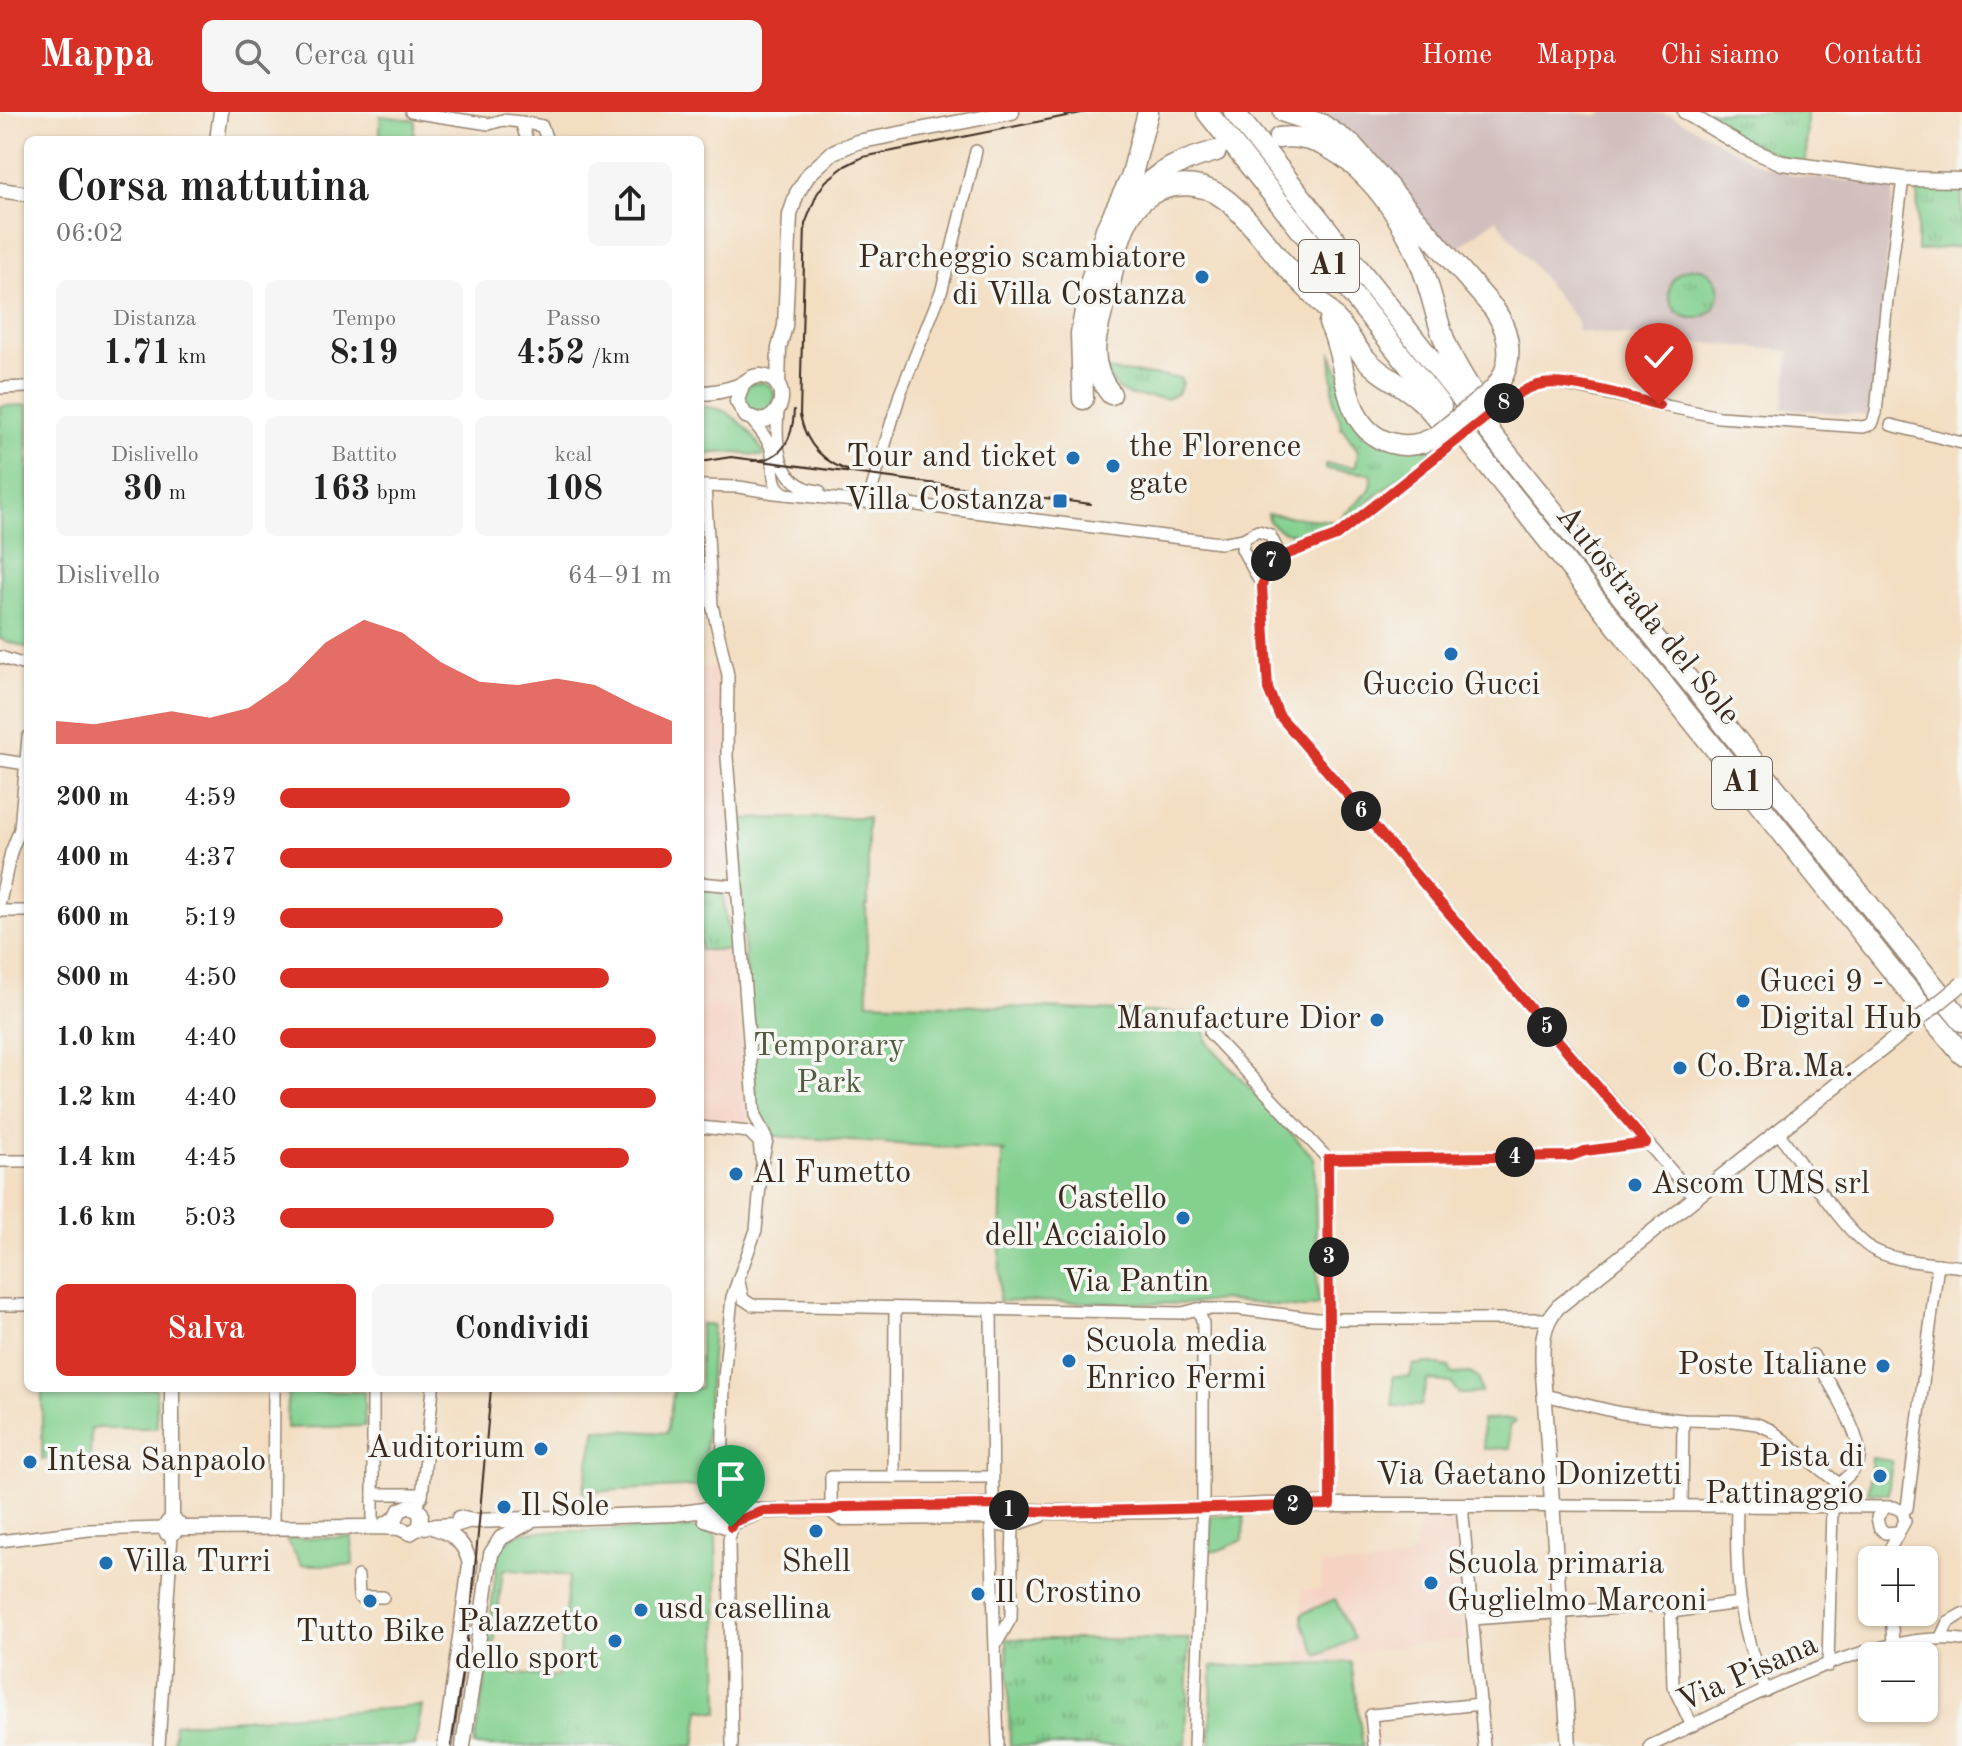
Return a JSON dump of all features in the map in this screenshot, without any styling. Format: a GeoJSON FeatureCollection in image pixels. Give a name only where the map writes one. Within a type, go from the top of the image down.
{"type":"FeatureCollection","features":[{"type":"Feature","properties":{"kind":"highway","name":"Autostrada del Sole"},"geometry":{"type":"LineString","coordinates":[[1207,112],[1452,435],[1525,511],[1962,1054]]}},
{"type":"Feature","properties":{"kind":"highway","name":"Autostrada del Sole"},"geometry":{"type":"LineString","coordinates":[[1234,112],[1485,408],[1541,497],[1962,1021]]}},
{"type":"Feature","properties":{"kind":"highway"},"geometry":{"type":"LineString","coordinates":[[1284,112],[1321,124],[1352,145],[1494,309],[1505,328],[1509,353],[1503,376],[1485,408],[1452,435],[1403,445],[1376,437],[1362,425],[1350,401],[1339,345],[1328,320],[1312,296]]}},
{"type":"Feature","properties":{"kind":"highway"},"geometry":{"type":"LineString","coordinates":[[1083,399],[1081,333],[1090,284],[1106,229],[1131,178],[1147,116]]}},
{"type":"Feature","properties":{"kind":"highway"},"geometry":{"type":"LineString","coordinates":[[1279,138],[1314,141],[1338,152],[1351,162],[1392,211],[1415,248],[1448,349],[1485,408]]}},
{"type":"Feature","properties":{"kind":"highway"},"geometry":{"type":"LineString","coordinates":[[1090,284],[1111,230],[1142,188],[1174,165],[1216,151]]}},
{"type":"Feature","properties":{"kind":"highway"},"geometry":{"type":"LineString","coordinates":[[1111,394],[1099,379],[1094,350],[1118,247],[1132,212],[1163,189],[1193,185],[1224,198],[1340,325],[1375,369],[1419,398],[1452,435]]}},
{"type":"Feature","properties":{"kind":"street"},"geometry":{"type":"LineString","coordinates":[[218,136],[221,112]]}},
{"type":"Feature","properties":{"kind":"street"},"geometry":{"type":"LineString","coordinates":[[411,112],[489,124],[505,116],[542,126],[546,136]]}},
{"type":"Feature","properties":{"kind":"street"},"geometry":{"type":"LineString","coordinates":[[909,504],[870,495],[811,490],[795,482],[782,465],[776,440],[778,411],[782,401],[778,386],[779,348],[784,332],[790,215],[797,193],[809,174],[833,152],[857,142],[979,115],[1012,112]]}},
{"type":"Feature","properties":{"kind":"street"},"geometry":{"type":"LineString","coordinates":[[1685,112],[1744,147],[1782,163],[1903,179],[1962,180]]}},
{"type":"Feature","properties":{"kind":"street"},"geometry":{"type":"LineString","coordinates":[[521,122],[526,136]]}},
{"type":"Feature","properties":{"kind":"street"},"geometry":{"type":"LineString","coordinates":[[870,495],[900,394],[942,289],[976,151]]}},
{"type":"Feature","properties":{"kind":"street"},"geometry":{"type":"LineString","coordinates":[[1485,408],[1527,389],[1556,383],[1705,415],[1863,427],[1874,422],[1903,179]]}},
{"type":"Feature","properties":{"kind":"street"},"geometry":{"type":"LineString","coordinates":[[0,190],[24,193]]}},
{"type":"Feature","properties":{"kind":"street"},"geometry":{"type":"LineString","coordinates":[[739,407],[737,397],[779,348]]}},
{"type":"Feature","properties":{"kind":"street"},"geometry":{"type":"LineString","coordinates":[[704,392],[769,378],[778,386]]}},
{"type":"Feature","properties":{"kind":"street"},"geometry":{"type":"LineString","coordinates":[[0,388],[24,387]]}},
{"type":"Feature","properties":{"kind":"street"},"geometry":{"type":"LineString","coordinates":[[704,394],[739,407],[751,419],[771,449],[776,487],[787,494]]}},
{"type":"Feature","properties":{"kind":"street"},"geometry":{"type":"LineString","coordinates":[[751,419],[767,420],[778,411]]}},
{"type":"Feature","properties":{"kind":"street"},"geometry":{"type":"LineString","coordinates":[[1891,425],[1962,443]]}},
{"type":"Feature","properties":{"kind":"street"},"geometry":{"type":"LineString","coordinates":[[1220,543],[1257,566],[1336,536],[1452,435]]}},
{"type":"Feature","properties":{"kind":"street"},"geometry":{"type":"LineString","coordinates":[[745,488],[761,484],[773,473]]}},
{"type":"Feature","properties":{"kind":"street"},"geometry":{"type":"LineString","coordinates":[[704,486],[909,504],[1220,543],[1244,539],[1257,531],[1270,535],[1276,547],[1262,585],[1268,689],[1279,715],[1694,1197]]}},
{"type":"Feature","properties":{"kind":"street"},"geometry":{"type":"LineString","coordinates":[[704,510],[712,605],[728,675],[727,757],[755,1116],[767,1140],[756,1230],[733,1292],[723,1395],[722,1488],[737,1513],[729,1540],[732,1746]]}},
{"type":"Feature","properties":{"kind":"street"},"geometry":{"type":"LineString","coordinates":[[1244,539],[1245,558],[1262,585]]}},
{"type":"Feature","properties":{"kind":"street"},"geometry":{"type":"LineString","coordinates":[[0,657],[24,665]]}},
{"type":"Feature","properties":{"kind":"street"},"geometry":{"type":"LineString","coordinates":[[0,760],[24,764]]}},
{"type":"Feature","properties":{"kind":"street"},"geometry":{"type":"LineString","coordinates":[[0,902],[6,851],[20,829],[24,786]]}},
{"type":"Feature","properties":{"kind":"street"},"geometry":{"type":"LineString","coordinates":[[704,883],[735,886]]}},
{"type":"Feature","properties":{"kind":"street"},"geometry":{"type":"LineString","coordinates":[[0,911],[24,911]]}},
{"type":"Feature","properties":{"kind":"street"},"geometry":{"type":"LineString","coordinates":[[1569,1746],[1544,1395],[1542,1344],[1549,1319],[1558,1307],[1962,984]]}},
{"type":"Feature","properties":{"kind":"street"},"geometry":{"type":"LineString","coordinates":[[1210,1033],[1328,1159],[1330,1505]]}},
{"type":"Feature","properties":{"kind":"street"},"geometry":{"type":"LineString","coordinates":[[704,1127],[751,1133],[759,1142],[762,1163]]}},
{"type":"Feature","properties":{"kind":"street"},"geometry":{"type":"LineString","coordinates":[[1777,1131],[1841,1217],[1868,1246],[1893,1256],[1962,1267]]}},
{"type":"Feature","properties":{"kind":"street"},"geometry":{"type":"LineString","coordinates":[[1328,1159],[1571,1156],[1585,1151],[1646,1143]]}},
{"type":"Feature","properties":{"kind":"street"},"geometry":{"type":"LineString","coordinates":[[0,1161],[24,1161]]}},
{"type":"Feature","properties":{"kind":"street"},"geometry":{"type":"LineString","coordinates":[[1891,1546],[1905,1521],[1938,1264]]}},
{"type":"Feature","properties":{"kind":"street","name":"Via Pantin"},"geometry":{"type":"LineString","coordinates":[[739,1282],[743,1299],[752,1305],[1182,1313],[1198,1309],[1239,1309],[1317,1319],[1549,1319]]}},
{"type":"Feature","properties":{"kind":"street"},"geometry":{"type":"LineString","coordinates":[[0,1305],[24,1305]]}},
{"type":"Feature","properties":{"kind":"street"},"geometry":{"type":"LineString","coordinates":[[894,1477],[895,1308]]}},
{"type":"Feature","properties":{"kind":"street"},"geometry":{"type":"LineString","coordinates":[[991,1309],[990,1512],[998,1746]]}},
{"type":"Feature","properties":{"kind":"street"},"geometry":{"type":"LineString","coordinates":[[1194,1746],[1202,1509],[1203,1323],[1198,1309]]}},
{"type":"Feature","properties":{"kind":"street"},"geometry":{"type":"LineString","coordinates":[[1813,1355],[1840,1402],[1859,1448],[1856,1467],[1839,1484],[1834,1507],[1828,1666]]}},
{"type":"Feature","properties":{"kind":"street"},"geometry":{"type":"LineString","coordinates":[[159,1746],[172,1528],[172,1392]]}},
{"type":"Feature","properties":{"kind":"street"},"geometry":{"type":"LineString","coordinates":[[273,1529],[274,1392]]}},
{"type":"Feature","properties":{"kind":"street"},"geometry":{"type":"LineString","coordinates":[[373,1392],[373,1494],[377,1527]]}},
{"type":"Feature","properties":{"kind":"street"},"geometry":{"type":"LineString","coordinates":[[398,1523],[410,1533],[421,1515],[433,1392]]}},
{"type":"Feature","properties":{"kind":"street"},"geometry":{"type":"LineString","coordinates":[[1544,1395],[1621,1413],[1763,1426],[1839,1484]]}},
{"type":"Feature","properties":{"kind":"street"},"geometry":{"type":"LineString","coordinates":[[1682,1504],[1683,1420]]}},
{"type":"Feature","properties":{"kind":"street"},"geometry":{"type":"LineString","coordinates":[[831,1510],[831,1477],[992,1477]]}},
{"type":"Feature","properties":{"kind":"street"},"geometry":{"type":"LineString","coordinates":[[373,1494],[421,1515],[455,1537],[466,1550],[470,1565],[445,1746]]}},
{"type":"Feature","properties":{"kind":"street"},"geometry":{"type":"LineString","coordinates":[[713,1514],[721,1500],[731,1502]]}},
{"type":"Feature","properties":{"kind":"street","name":"Via Gaetano Donizetti"},"geometry":{"type":"LineString","coordinates":[[731,1502],[747,1509],[764,1511],[831,1510],[841,1507],[990,1512],[1011,1516],[1055,1512],[1330,1505],[1886,1507]]}},
{"type":"Feature","properties":{"kind":"street"},"geometry":{"type":"LineString","coordinates":[[1462,1505],[1484,1746]]}},
{"type":"Feature","properties":{"kind":"street"},"geometry":{"type":"LineString","coordinates":[[1737,1505],[1739,1603],[1750,1652],[1766,1691]]}},
{"type":"Feature","properties":{"kind":"street"},"geometry":{"type":"LineString","coordinates":[[1884,1546],[1878,1523],[1879,1513],[1886,1507],[1905,1509]]}},
{"type":"Feature","properties":{"kind":"street"},"geometry":{"type":"LineString","coordinates":[[398,1523],[403,1508],[463,1524],[468,1521],[674,1514],[704,1510],[725,1526],[733,1522]]}},
{"type":"Feature","properties":{"kind":"street","name":"Via Gaetano Donizetti"},"geometry":{"type":"LineString","coordinates":[[1858,1508],[1872,1514],[1878,1523]]}},
{"type":"Feature","properties":{"kind":"street","name":"Via Gaetano Donizetti"},"geometry":{"type":"LineString","coordinates":[[733,1522],[764,1511]]}},
{"type":"Feature","properties":{"kind":"street"},"geometry":{"type":"LineString","coordinates":[[996,1645],[1011,1618],[1011,1516]]}},
{"type":"Feature","properties":{"kind":"street"},"geometry":{"type":"LineString","coordinates":[[463,1746],[493,1549],[504,1535],[536,1519]]}},
{"type":"Feature","properties":{"kind":"street"},"geometry":{"type":"LineString","coordinates":[[0,1541],[89,1530],[377,1527],[398,1523]]}},
{"type":"Feature","properties":{"kind":"street"},"geometry":{"type":"LineString","coordinates":[[1878,1523],[1885,1533],[1897,1532]]}},
{"type":"Feature","properties":{"kind":"street"},"geometry":{"type":"LineString","coordinates":[[358,1576],[359,1597],[383,1597]]}},
{"type":"Feature","properties":{"kind":"street"},"geometry":{"type":"LineString","coordinates":[[1473,1619],[1660,1605],[1671,1612],[1739,1603]]}},
{"type":"Feature","properties":{"kind":"street"},"geometry":{"type":"LineString","coordinates":[[1671,1612],[1673,1686],[1692,1726]]}},
{"type":"Feature","properties":{"kind":"street"},"geometry":{"type":"LineString","coordinates":[[1941,1637],[1948,1622],[1962,1614]]}},
{"type":"Feature","properties":{"kind":"street"},"geometry":{"type":"LineString","coordinates":[[993,1623],[1003,1633]]}},
{"type":"Feature","properties":{"kind":"street","name":"Via Pisana"},"geometry":{"type":"LineString","coordinates":[[1901,1642],[1941,1637],[1962,1640]]}},
{"type":"Feature","properties":{"kind":"street","name":"Via Pisana"},"geometry":{"type":"LineString","coordinates":[[1650,1746],[1766,1691],[1858,1655]]}},
{"type":"Feature","properties":{"kind":"street"},"geometry":{"type":"LineString","coordinates":[[1374,1746],[1371,1715],[1481,1704]]}},
{"type":"Feature","properties":{"kind":"shaded area"},"geometry":{"type":"Polygon","coordinates":[[[1310,112],[1570,112],[1600,116],[1605,112],[1642,112],[1671,115],[1757,163],[1791,175],[1894,186],[1871,416],[1783,408],[1790,351],[1577,331],[1577,321],[1496,219],[1454,251],[1310,112]]]}},
{"type":"Feature","properties":{"kind":"shaded area"},"geometry":{"type":"Polygon","coordinates":[[[704,667],[714,667],[726,673],[731,874],[704,872],[704,667]]]}},
{"type":"Feature","properties":{"kind":"shaded area"},"geometry":{"type":"Polygon","coordinates":[[[704,950],[731,950],[750,1124],[704,1121],[704,950]]]}},
{"type":"Feature","properties":{"kind":"shaded area"},"geometry":{"type":"Polygon","coordinates":[[[1418,1514],[1456,1516],[1465,1639],[1351,1652],[1351,1660],[1300,1662],[1302,1590],[1320,1590],[1323,1565],[1368,1565],[1403,1559],[1416,1550],[1418,1514]]]}},
{"type":"Feature","properties":{"kind":"green space"},"geometry":{"type":"Polygon","coordinates":[[[1685,112],[1807,112],[1806,168],[1685,112]]]}},
{"type":"Feature","properties":{"kind":"green space"},"geometry":{"type":"Polygon","coordinates":[[[380,116],[415,120],[413,136],[380,136],[380,116]]]}},
{"type":"Feature","properties":{"kind":"green space"},"geometry":{"type":"Polygon","coordinates":[[[1918,180],[1962,180],[1962,246],[1917,251],[1918,180]]]}},
{"type":"Feature","properties":{"kind":"green space"},"geometry":{"type":"Polygon","coordinates":[[[1694,268],[1712,275],[1719,293],[1712,311],[1694,318],[1676,311],[1669,293],[1676,275],[1694,268]]]}},
{"type":"Feature","properties":{"kind":"green space"},"geometry":{"type":"Polygon","coordinates":[[[1331,351],[1362,434],[1443,442],[1344,522],[1327,532],[1302,538],[1277,528],[1269,521],[1268,514],[1337,522],[1371,488],[1372,474],[1325,469],[1325,464],[1356,467],[1358,451],[1341,429],[1334,405],[1331,351]]]}},
{"type":"Feature","properties":{"kind":"green space"},"geometry":{"type":"Polygon","coordinates":[[[1104,370],[1180,378],[1183,383],[1178,393],[1167,399],[1129,395],[1119,390],[1104,370]]]}},
{"type":"Feature","properties":{"kind":"green space"},"geometry":{"type":"Polygon","coordinates":[[[759,382],[770,387],[775,398],[770,409],[759,414],[748,409],[743,398],[748,387],[759,382]]]}},
{"type":"Feature","properties":{"kind":"green space"},"geometry":{"type":"Polygon","coordinates":[[[24,405],[24,647],[0,639],[0,406],[24,405]]]}},
{"type":"Feature","properties":{"kind":"green space"},"geometry":{"type":"Polygon","coordinates":[[[704,407],[720,410],[743,425],[764,456],[724,452],[704,455],[704,407]]]}},
{"type":"Feature","properties":{"kind":"green space","name":"Temporary Park"},"geometry":{"type":"Polygon","coordinates":[[[868,817],[868,1002],[1202,1014],[1207,1042],[1314,1158],[1318,1305],[1303,1308],[1220,1300],[1192,1304],[999,1301],[1002,1152],[1006,1151],[773,1136],[772,1127],[763,1125],[758,1119],[734,819],[868,817]]]}},
{"type":"Feature","properties":{"kind":"green space"},"geometry":{"type":"Polygon","coordinates":[[[704,888],[722,889],[731,950],[704,950],[704,888]]]}},
{"type":"Feature","properties":{"kind":"green space"},"geometry":{"type":"Polygon","coordinates":[[[704,1324],[713,1325],[703,1486],[583,1492],[596,1429],[667,1433],[673,1392],[704,1392],[704,1324]]]}},
{"type":"Feature","properties":{"kind":"green space"},"geometry":{"type":"Polygon","coordinates":[[[1427,1363],[1449,1367],[1452,1374],[1470,1373],[1478,1377],[1481,1393],[1459,1394],[1451,1383],[1427,1380],[1421,1406],[1393,1406],[1393,1376],[1410,1377],[1413,1365],[1427,1363]]]}},
{"type":"Feature","properties":{"kind":"green space"},"geometry":{"type":"Polygon","coordinates":[[[42,1392],[156,1392],[157,1428],[91,1428],[90,1459],[42,1459],[42,1392]]]}},
{"type":"Feature","properties":{"kind":"green space"},"geometry":{"type":"Polygon","coordinates":[[[288,1392],[364,1392],[365,1426],[287,1428],[288,1392]]]}},
{"type":"Feature","properties":{"kind":"green space"},"geometry":{"type":"Polygon","coordinates":[[[1514,1419],[1515,1422],[1509,1426],[1510,1448],[1484,1449],[1482,1420],[1514,1419]]]}},
{"type":"Feature","properties":{"kind":"green space","name":"Pista di Pattinaggio"},"geometry":{"type":"Polygon","coordinates":[[[1872,1458],[1892,1461],[1888,1494],[1868,1492],[1872,1458]]]}},
{"type":"Feature","properties":{"kind":"green space"},"geometry":{"type":"Polygon","coordinates":[[[1244,1515],[1243,1540],[1220,1550],[1209,1551],[1211,1516],[1244,1515]]]}},
{"type":"Feature","properties":{"kind":"green space","name":"usd casellina"},"geometry":{"type":"Polygon","coordinates":[[[707,1528],[716,1537],[719,1712],[700,1709],[695,1746],[474,1746],[486,1672],[558,1677],[569,1576],[503,1569],[494,1644],[487,1644],[498,1556],[509,1541],[526,1532],[707,1528]]]}},
{"type":"Feature","properties":{"kind":"green space"},"geometry":{"type":"Polygon","coordinates":[[[352,1537],[353,1565],[302,1565],[286,1539],[352,1537]]]}},
{"type":"Feature","properties":{"kind":"green space"},"geometry":{"type":"Polygon","coordinates":[[[1335,1599],[1354,1639],[1318,1656],[1302,1622],[1302,1614],[1335,1599]]]}},
{"type":"Feature","properties":{"kind":"green space"},"geometry":{"type":"Polygon","coordinates":[[[1007,1639],[1189,1639],[1186,1746],[1010,1746],[1007,1639]]]}},
{"type":"Feature","properties":{"kind":"green space"},"geometry":{"type":"Polygon","coordinates":[[[1351,1662],[1363,1746],[1210,1746],[1212,1667],[1351,1662]]]}},
{"type":"Feature","properties":{"kind":"green space"},"geometry":{"type":"Polygon","coordinates":[[[422,1706],[415,1746],[173,1746],[174,1724],[422,1706]]]}},
{"type":"Feature","properties":{"kind":"tram line"},"geometry":{"type":"LineString","coordinates":[[856,473],[835,465],[819,453],[807,436],[800,415],[805,224],[817,194],[826,181],[863,157],[1086,112]]}},
{"type":"Feature","properties":{"kind":"tram line"},"geometry":{"type":"LineString","coordinates":[[752,461],[772,457],[784,446],[791,430],[794,410]]}},
{"type":"Feature","properties":{"kind":"tram line"},"geometry":{"type":"LineString","coordinates":[[704,461],[731,457],[1091,504]]}},
{"type":"Feature","properties":{"kind":"tram line"},"geometry":{"type":"LineString","coordinates":[[451,1746],[471,1612],[491,1392]]}},
{"type":"Feature","properties":{"kind":"place","name":"Parcheggio scambiatore di Villa Costanza"},"geometry":{"type":"Point","coordinates":[1202,277]}},
{"type":"Feature","properties":{"kind":"place","name":"Tour and ticket"},"geometry":{"type":"Point","coordinates":[1073,458]}},
{"type":"Feature","properties":{"kind":"place","name":"the Florence gate"},"geometry":{"type":"Point","coordinates":[1113,466]}},
{"type":"Feature","properties":{"kind":"place","name":"Villa Costanza"},"geometry":{"type":"Point","coordinates":[1060,501]}},
{"type":"Feature","properties":{"kind":"place","name":"Guccio Gucci"},"geometry":{"type":"Point","coordinates":[1451,654]}},
{"type":"Feature","properties":{"kind":"place","name":"Gucci 9 - Digital Hub"},"geometry":{"type":"Point","coordinates":[1743,1001]}},
{"type":"Feature","properties":{"kind":"place","name":"Manufacture Dior"},"geometry":{"type":"Point","coordinates":[1377,1020]}},
{"type":"Feature","properties":{"kind":"place","name":"Co.Bra.Ma."},"geometry":{"type":"Point","coordinates":[1680,1068]}},
{"type":"Feature","properties":{"kind":"place","name":"Al Fumetto"},"geometry":{"type":"Point","coordinates":[736,1174]}},
{"type":"Feature","properties":{"kind":"place","name":"Ascom UMS srl"},"geometry":{"type":"Point","coordinates":[1635,1185]}},
{"type":"Feature","properties":{"kind":"place","name":"Castello dell'Acciaiolo"},"geometry":{"type":"Point","coordinates":[1183,1218]}},
{"type":"Feature","properties":{"kind":"place","name":"Scuola media Enrico Fermi"},"geometry":{"type":"Point","coordinates":[1069,1361]}},
{"type":"Feature","properties":{"kind":"place","name":"Poste Italiane"},"geometry":{"type":"Point","coordinates":[1883,1366]}},
{"type":"Feature","properties":{"kind":"place","name":"Auditorium"},"geometry":{"type":"Point","coordinates":[541,1449]}},
{"type":"Feature","properties":{"kind":"place","name":"Intesa Sanpaolo"},"geometry":{"type":"Point","coordinates":[30,1462]}},
{"type":"Feature","properties":{"kind":"place","name":"Pista di Pattinaggio"},"geometry":{"type":"Point","coordinates":[1880,1476]}},
{"type":"Feature","properties":{"kind":"place","name":"Il Sole"},"geometry":{"type":"Point","coordinates":[504,1507]}},
{"type":"Feature","properties":{"kind":"place","name":"Shell"},"geometry":{"type":"Point","coordinates":[816,1531]}},
{"type":"Feature","properties":{"kind":"place","name":"Villa Turri"},"geometry":{"type":"Point","coordinates":[106,1563]}},
{"type":"Feature","properties":{"kind":"place","name":"Scuola primaria Guglielmo Marconi"},"geometry":{"type":"Point","coordinates":[1431,1583]}},
{"type":"Feature","properties":{"kind":"place","name":"Il Crostino"},"geometry":{"type":"Point","coordinates":[978,1594]}},
{"type":"Feature","properties":{"kind":"place","name":"Tutto Bike"},"geometry":{"type":"Point","coordinates":[370,1601]}},
{"type":"Feature","properties":{"kind":"place","name":"usd casellina"},"geometry":{"type":"Point","coordinates":[641,1610]}},
{"type":"Feature","properties":{"kind":"place","name":"Palazzetto dello sport"},"geometry":{"type":"Point","coordinates":[615,1641]}},
{"type":"Feature","properties":{"kind":"route"},"geometry":{"type":"LineString","coordinates":[[731,1527],[733,1522],[764,1511],[831,1510],[841,1507],[993,1505],[1009,1510],[1059,1512],[1330,1505],[1328,1159],[1571,1156],[1585,1151],[1646,1143],[1279,715],[1268,689],[1262,585],[1270,561],[1289,551],[1336,536],[1499,407],[1527,389],[1542,384],[1561,384],[1659,405]]}}]}
